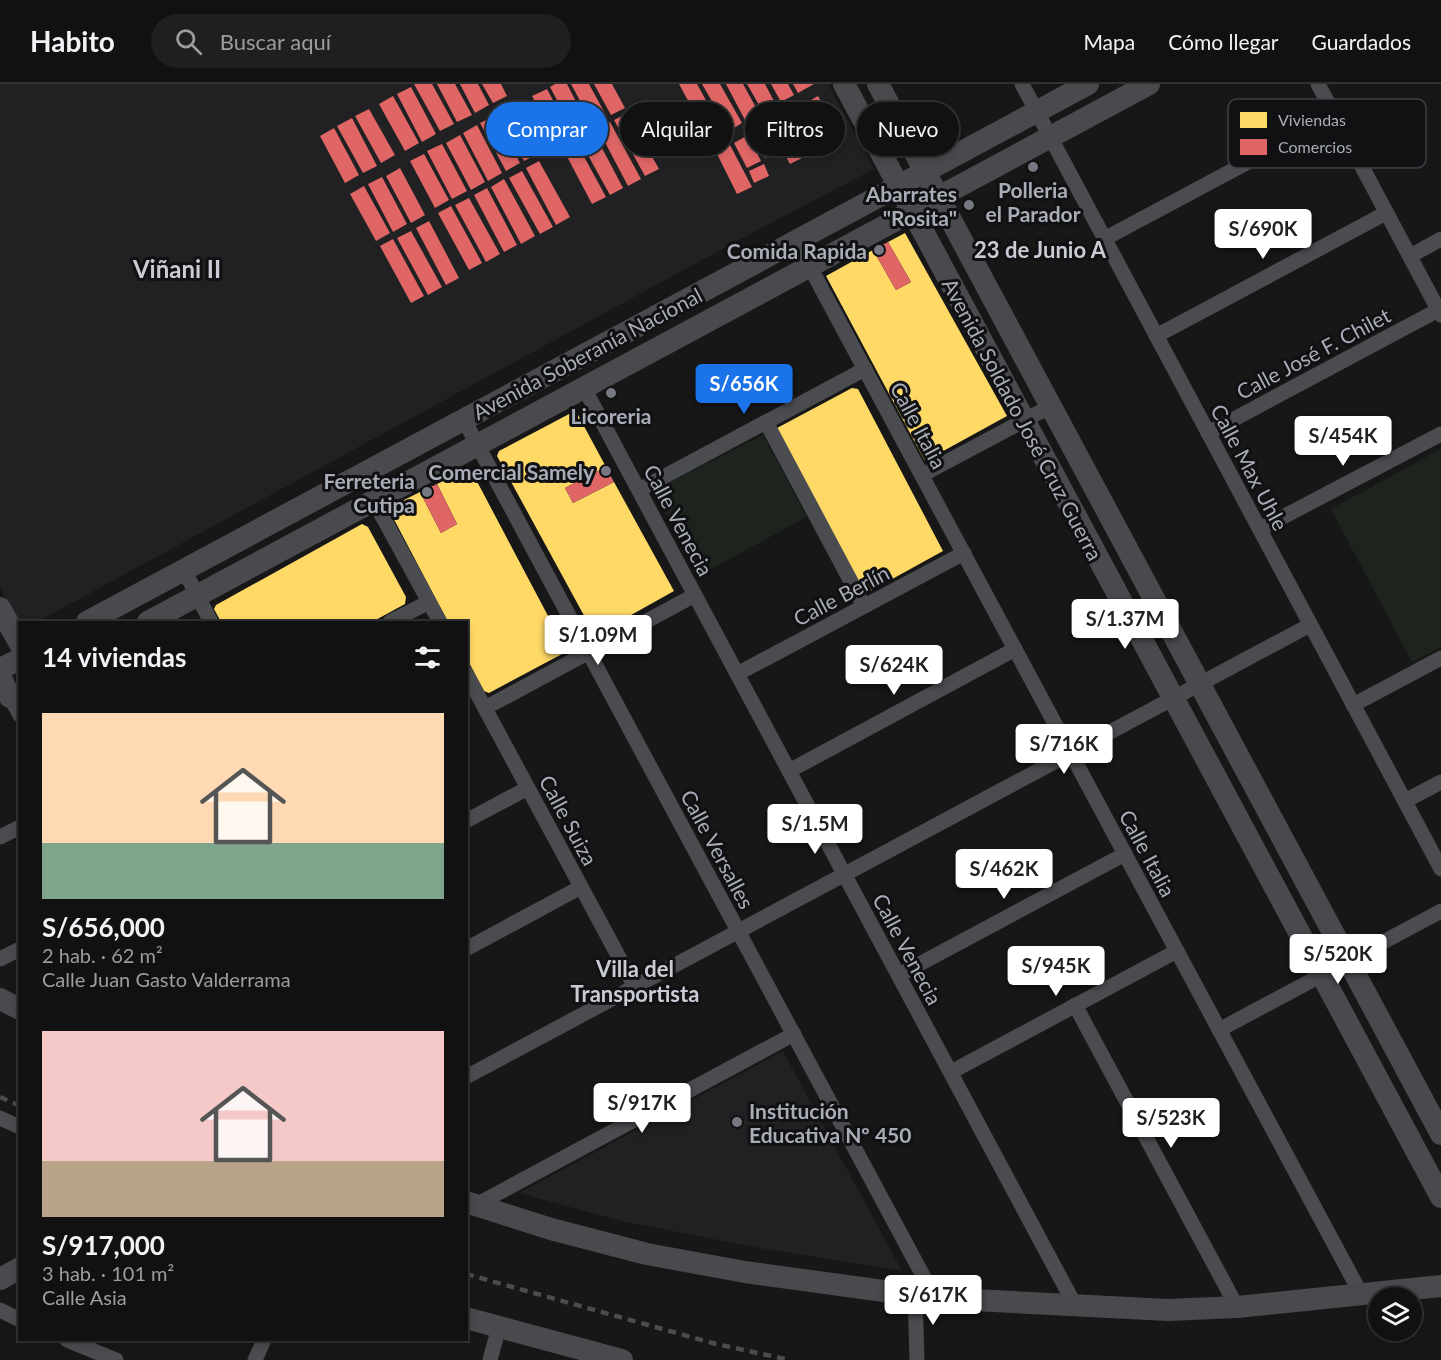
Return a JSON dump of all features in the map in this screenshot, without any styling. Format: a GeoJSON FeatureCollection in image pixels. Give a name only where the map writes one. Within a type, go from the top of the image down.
{"type":"FeatureCollection","features":[{"type":"Feature","properties":{"kind":"street","name":"Avenida Soldado José Cruz Guerra"},"geometry":{"type":"LineString","coordinates":[[844,84],[1441,1197]]}},
{"type":"Feature","properties":{"kind":"street","name":"Avenida Soldado José Cruz Guerra"},"geometry":{"type":"LineString","coordinates":[[878,84],[1441,1134]]}},
{"type":"Feature","properties":{"kind":"street","name":"Calle Max Uhle"},"geometry":{"type":"LineString","coordinates":[[1022,84],[1441,869]]}},
{"type":"Feature","properties":{"kind":"street","name":"Avenida Soberanía Nacional"},"geometry":{"type":"LineString","coordinates":[[89,621],[1088,84]]}},
{"type":"Feature","properties":{"kind":"street","name":"Avenida Soberanía Nacional"},"geometry":{"type":"LineString","coordinates":[[150,621],[1149,84]]}},
{"type":"Feature","properties":{"kind":"street"},"geometry":{"type":"LineString","coordinates":[[1317,84],[1325,99]]}},
{"type":"Feature","properties":{"kind":"street"},"geometry":{"type":"LineString","coordinates":[[1104,239],[1237,168]]}},
{"type":"Feature","properties":{"kind":"street"},"geometry":{"type":"LineString","coordinates":[[1362,168],[1440,312]]}},
{"type":"Feature","properties":{"kind":"street"},"geometry":{"type":"LineString","coordinates":[[1156,336],[1386,213]]}},
{"type":"Feature","properties":{"kind":"street"},"geometry":{"type":"LineString","coordinates":[[1410,256],[1441,239]]}},
{"type":"Feature","properties":{"kind":"street","name":"Calle Italia"},"geometry":{"type":"LineString","coordinates":[[796,241],[1361,1294]]}},
{"type":"Feature","properties":{"kind":"street","name":"Calle José F. Chilet"},"geometry":{"type":"LineString","coordinates":[[1208,433],[1440,312]]}},
{"type":"Feature","properties":{"kind":"street"},"geometry":{"type":"LineString","coordinates":[[639,490],[865,369]]}},
{"type":"Feature","properties":{"kind":"street","name":"Calle Venecia"},"geometry":{"type":"LineString","coordinates":[[584,388],[1076,1307]]}},
{"type":"Feature","properties":{"kind":"street"},"geometry":{"type":"LineString","coordinates":[[922,475],[1051,406]]}},
{"type":"Feature","properties":{"kind":"street","name":"Calle Versalles"},"geometry":{"type":"LineString","coordinates":[[464,420],[794,1034],[925,1296]]}},
{"type":"Feature","properties":{"kind":"street"},"geometry":{"type":"LineString","coordinates":[[766,422],[864,606]]}},
{"type":"Feature","properties":{"kind":"street"},"geometry":{"type":"LineString","coordinates":[[1260,529],[1441,434]]}},
{"type":"Feature","properties":{"kind":"street"},"geometry":{"type":"LineString","coordinates":[[374,501],[439,621]]}},
{"type":"Feature","properties":{"kind":"street","name":"Calle Berlín"},"geometry":{"type":"LineString","coordinates":[[737,674],[964,553]]}},
{"type":"Feature","properties":{"kind":"street"},"geometry":{"type":"LineString","coordinates":[[184,570],[211,621]]}},
{"type":"Feature","properties":{"kind":"street"},"geometry":{"type":"LineString","coordinates":[[485,708],[695,595]]}},
{"type":"Feature","properties":{"kind":"street"},"geometry":{"type":"LineString","coordinates":[[392,621],[429,602]]}},
{"type":"Feature","properties":{"kind":"street"},"geometry":{"type":"LineString","coordinates":[[0,608],[18,640]]}},
{"type":"Feature","properties":{"kind":"street"},"geometry":{"type":"LineString","coordinates":[[468,1076],[1310,625]]}},
{"type":"Feature","properties":{"kind":"street"},"geometry":{"type":"LineString","coordinates":[[789,771],[1015,649]]}},
{"type":"Feature","properties":{"kind":"street"},"geometry":{"type":"LineString","coordinates":[[1353,705],[1441,658]]}},
{"type":"Feature","properties":{"kind":"street"},"geometry":{"type":"LineString","coordinates":[[0,669],[18,659]]}},
{"type":"Feature","properties":{"kind":"street"},"geometry":{"type":"LineString","coordinates":[[0,675],[12,701]]}},
{"type":"Feature","properties":{"kind":"street","name":"Calle Suiza"},"geometry":{"type":"LineString","coordinates":[[468,677],[635,987]]}},
{"type":"Feature","properties":{"kind":"street"},"geometry":{"type":"LineString","coordinates":[[1405,801],[1441,782]]}},
{"type":"Feature","properties":{"kind":"street"},"geometry":{"type":"LineString","coordinates":[[468,820],[528,788]]}},
{"type":"Feature","properties":{"kind":"street"},"geometry":{"type":"LineString","coordinates":[[0,837],[18,828]]}},
{"type":"Feature","properties":{"kind":"street"},"geometry":{"type":"LineString","coordinates":[[898,975],[1125,854]]}},
{"type":"Feature","properties":{"kind":"street"},"geometry":{"type":"LineString","coordinates":[[468,948],[581,887]]}},
{"type":"Feature","properties":{"kind":"street"},"geometry":{"type":"LineString","coordinates":[[1219,1029],[1441,911]]}},
{"type":"Feature","properties":{"kind":"street"},"geometry":{"type":"LineString","coordinates":[[0,959],[18,950]]}},
{"type":"Feature","properties":{"kind":"street"},"geometry":{"type":"LineString","coordinates":[[951,1072],[1177,951]]}},
{"type":"Feature","properties":{"kind":"street"},"geometry":{"type":"LineString","coordinates":[[0,999],[18,1008]]}},
{"type":"Feature","properties":{"kind":"street"},"geometry":{"type":"LineString","coordinates":[[1075,1005],[1237,1307]]}},
{"type":"Feature","properties":{"kind":"street"},"geometry":{"type":"LineString","coordinates":[[471,1204],[794,1034]]}},
{"type":"Feature","properties":{"kind":"street"},"geometry":{"type":"LineString","coordinates":[[0,1118],[18,1126]]}},
{"type":"Feature","properties":{"kind":"street"},"geometry":{"type":"LineString","coordinates":[[471,1204],[551,1229],[647,1254],[745,1272],[925,1296],[1076,1307],[1168,1310],[1237,1307],[1441,1286]]}},
{"type":"Feature","properties":{"kind":"street"},"geometry":{"type":"LineString","coordinates":[[0,1279],[18,1269]]}},
{"type":"Feature","properties":{"kind":"street"},"geometry":{"type":"LineString","coordinates":[[917,1360],[925,1296]]}},
{"type":"Feature","properties":{"kind":"street"},"geometry":{"type":"LineString","coordinates":[[0,1310],[18,1319]]}},
{"type":"Feature","properties":{"kind":"street"},"geometry":{"type":"LineString","coordinates":[[468,1318],[622,1360]]}},
{"type":"Feature","properties":{"kind":"street"},"geometry":{"type":"LineString","coordinates":[[490,1360],[499,1327]]}},
{"type":"Feature","properties":{"kind":"street"},"geometry":{"type":"LineString","coordinates":[[69,1341],[116,1360]]}},
{"type":"Feature","properties":{"kind":"street"},"geometry":{"type":"LineString","coordinates":[[255,1360],[264,1341]]}},
{"type":"Feature","properties":{"kind":"shaded area"},"geometry":{"type":"Polygon","coordinates":[[[0,84],[828,84],[838,102],[745,102],[745,156],[845,156],[845,115],[857,138],[857,156],[867,156],[874,169],[737,241],[39,621],[18,622],[0,588],[0,84]]]}},
{"type":"Feature","properties":{"kind":"shaded area"},"geometry":{"type":"Polygon","coordinates":[[[763,435],[807,517],[698,576],[654,490],[763,435]]]}},
{"type":"Feature","properties":{"kind":"shaded area"},"geometry":{"type":"Polygon","coordinates":[[[1441,449],[1441,647],[1412,662],[1331,509],[1441,449]]]}},
{"type":"Feature","properties":{"kind":"shaded area","name":"Institución Educativa Nº 450"},"geometry":{"type":"Polygon","coordinates":[[[783,1051],[902,1271],[759,1248],[621,1221],[519,1193],[783,1051]]]}},
{"type":"Feature","properties":{"kind":"building: Viviendas"},"geometry":{"type":"Polygon","coordinates":[[[905,233],[1007,416],[925,461],[826,276],[873,250],[896,290],[911,282],[888,242],[905,233]]]}},
{"type":"Feature","properties":{"kind":"building: Viviendas"},"geometry":{"type":"Polygon","coordinates":[[[852,388],[858,389],[943,551],[865,594],[777,428],[852,388]]]}},
{"type":"Feature","properties":{"kind":"building: Viviendas"},"geometry":{"type":"Polygon","coordinates":[[[571,413],[578,415],[606,467],[565,488],[573,503],[614,482],[674,591],[599,633],[593,632],[497,456],[499,451],[571,413]]]}},
{"type":"Feature","properties":{"kind":"building: Viviendas"},"geometry":{"type":"Polygon","coordinates":[[[467,469],[472,472],[565,648],[564,653],[489,693],[484,691],[468,661],[468,621],[447,621],[388,508],[420,492],[441,533],[457,524],[437,484],[467,469]]]}},
{"type":"Feature","properties":{"kind":"building: Viviendas"},"geometry":{"type":"Polygon","coordinates":[[[362,524],[368,527],[406,597],[405,604],[374,621],[220,621],[214,609],[216,605],[362,524]]]}},
{"type":"Feature","properties":{"kind":"building: Comercios"},"geometry":{"type":"Polygon","coordinates":[[[414,84],[432,84],[454,124],[440,131],[414,84]]]}},
{"type":"Feature","properties":{"kind":"building: Comercios"},"geometry":{"type":"Polygon","coordinates":[[[437,84],[455,84],[472,115],[457,122],[437,84]]]}},
{"type":"Feature","properties":{"kind":"building: Comercios"},"geometry":{"type":"Polygon","coordinates":[[[460,84],[478,84],[487,102],[486,107],[475,113],[460,84]]]}},
{"type":"Feature","properties":{"kind":"building: Comercios"},"geometry":{"type":"Polygon","coordinates":[[[482,84],[501,84],[507,96],[492,102],[482,84]]]}},
{"type":"Feature","properties":{"kind":"building: Comercios"},"geometry":{"type":"Polygon","coordinates":[[[555,84],[567,84],[576,102],[558,102],[550,87],[555,84]]]}},
{"type":"Feature","properties":{"kind":"building: Comercios"},"geometry":{"type":"Polygon","coordinates":[[[571,84],[589,84],[599,102],[581,102],[571,84]]]}},
{"type":"Feature","properties":{"kind":"building: Comercios"},"geometry":{"type":"Polygon","coordinates":[[[594,84],[612,84],[622,102],[620,110],[611,115],[608,102],[604,102],[594,84]]]}},
{"type":"Feature","properties":{"kind":"building: Comercios"},"geometry":{"type":"Polygon","coordinates":[[[679,84],[697,84],[707,102],[689,102],[679,84]]]}},
{"type":"Feature","properties":{"kind":"building: Comercios"},"geometry":{"type":"Polygon","coordinates":[[[702,84],[720,84],[730,102],[712,102],[702,84]]]}},
{"type":"Feature","properties":{"kind":"building: Comercios"},"geometry":{"type":"Polygon","coordinates":[[[726,84],[743,84],[753,102],[745,102],[745,120],[726,84]]]}},
{"type":"Feature","properties":{"kind":"building: Comercios"},"geometry":{"type":"Polygon","coordinates":[[[747,84],[765,84],[774,102],[757,102],[747,84]]]}},
{"type":"Feature","properties":{"kind":"building: Comercios"},"geometry":{"type":"Polygon","coordinates":[[[771,84],[788,84],[794,95],[781,102],[771,84]]]}},
{"type":"Feature","properties":{"kind":"building: Comercios"},"geometry":{"type":"Polygon","coordinates":[[[793,84],[814,84],[798,93],[793,84]]]}},
{"type":"Feature","properties":{"kind":"building: Comercios"},"geometry":{"type":"Polygon","coordinates":[[[411,87],[436,134],[422,142],[397,94],[411,87]]]}},
{"type":"Feature","properties":{"kind":"building: Comercios"},"geometry":{"type":"Polygon","coordinates":[[[547,89],[554,102],[535,102],[532,96],[547,89]]]}},
{"type":"Feature","properties":{"kind":"building: Comercios"},"geometry":{"type":"Polygon","coordinates":[[[393,96],[419,143],[405,151],[379,104],[393,96]]]}},
{"type":"Feature","properties":{"kind":"building: Comercios"},"geometry":{"type":"Polygon","coordinates":[[[818,96],[821,102],[808,102],[818,96]]]}},
{"type":"Feature","properties":{"kind":"building: Comercios"},"geometry":{"type":"Polygon","coordinates":[[[733,107],[742,123],[733,129],[733,107]]]}},
{"type":"Feature","properties":{"kind":"building: Comercios"},"geometry":{"type":"Polygon","coordinates":[[[369,109],[395,155],[381,163],[355,116],[369,109]]]}},
{"type":"Feature","properties":{"kind":"building: Comercios"},"geometry":{"type":"Polygon","coordinates":[[[620,117],[620,131],[614,120],[620,117]]]}},
{"type":"Feature","properties":{"kind":"building: Comercios"},"geometry":{"type":"Polygon","coordinates":[[[352,118],[377,166],[363,173],[337,126],[352,118]]]}},
{"type":"Feature","properties":{"kind":"building: Comercios"},"geometry":{"type":"Polygon","coordinates":[[[486,120],[486,134],[480,123],[486,120]]]}},
{"type":"Feature","properties":{"kind":"building: Comercios"},"geometry":{"type":"Polygon","coordinates":[[[610,122],[620,140],[620,156],[628,156],[641,179],[628,186],[608,148],[608,123],[610,122]]]}},
{"type":"Feature","properties":{"kind":"building: Comercios"},"geometry":{"type":"Polygon","coordinates":[[[477,125],[486,142],[486,156],[493,156],[502,173],[488,181],[463,133],[477,125]]]}},
{"type":"Feature","properties":{"kind":"building: Comercios"},"geometry":{"type":"Polygon","coordinates":[[[334,128],[359,175],[345,183],[320,136],[334,128]]]}},
{"type":"Feature","properties":{"kind":"building: Comercios"},"geometry":{"type":"Polygon","coordinates":[[[460,135],[485,182],[471,190],[446,143],[460,135]]]}},
{"type":"Feature","properties":{"kind":"building: Comercios"},"geometry":{"type":"Polygon","coordinates":[[[745,137],[745,156],[758,156],[761,161],[747,168],[734,143],[745,137]]]}},
{"type":"Feature","properties":{"kind":"building: Comercios"},"geometry":{"type":"Polygon","coordinates":[[[442,144],[467,191],[452,199],[427,151],[442,144]]]}},
{"type":"Feature","properties":{"kind":"building: Comercios"},"geometry":{"type":"Polygon","coordinates":[[[733,151],[752,187],[737,194],[718,156],[733,156],[733,151]]]}},
{"type":"Feature","properties":{"kind":"building: Comercios"},"geometry":{"type":"Polygon","coordinates":[[[424,154],[449,200],[435,208],[410,161],[424,154]]]}},
{"type":"Feature","properties":{"kind":"building: Comercios"},"geometry":{"type":"Polygon","coordinates":[[[498,156],[516,156],[520,163],[506,171],[498,156]]]}},
{"type":"Feature","properties":{"kind":"building: Comercios"},"geometry":{"type":"Polygon","coordinates":[[[521,156],[534,156],[524,161],[521,156]]]}},
{"type":"Feature","properties":{"kind":"building: Comercios"},"geometry":{"type":"Polygon","coordinates":[[[567,156],[584,156],[606,197],[592,204],[567,156]]]}},
{"type":"Feature","properties":{"kind":"building: Comercios"},"geometry":{"type":"Polygon","coordinates":[[[588,156],[606,156],[623,188],[610,195],[588,156]]]}},
{"type":"Feature","properties":{"kind":"building: Comercios"},"geometry":{"type":"Polygon","coordinates":[[[634,156],[652,156],[659,169],[645,176],[634,156]]]}},
{"type":"Feature","properties":{"kind":"building: Comercios"},"geometry":{"type":"Polygon","coordinates":[[[786,156],[804,156],[804,157],[790,164],[786,156]]]}},
{"type":"Feature","properties":{"kind":"building: Comercios"},"geometry":{"type":"Polygon","coordinates":[[[539,161],[570,217],[556,225],[526,168],[539,161]]]}},
{"type":"Feature","properties":{"kind":"building: Comercios"},"geometry":{"type":"Polygon","coordinates":[[[764,164],[769,176],[754,183],[749,171],[764,164]]]}},
{"type":"Feature","properties":{"kind":"building: Comercios"},"geometry":{"type":"Polygon","coordinates":[[[400,168],[425,215],[411,223],[386,176],[400,168]]]}},
{"type":"Feature","properties":{"kind":"building: Comercios"},"geometry":{"type":"Polygon","coordinates":[[[522,171],[553,227],[540,234],[509,178],[522,171]]]}},
{"type":"Feature","properties":{"kind":"building: Comercios"},"geometry":{"type":"Polygon","coordinates":[[[382,177],[407,224],[393,232],[368,184],[382,177]]]}},
{"type":"Feature","properties":{"kind":"building: Comercios"},"geometry":{"type":"Polygon","coordinates":[[[504,179],[535,236],[521,244],[491,187],[504,179]]]}},
{"type":"Feature","properties":{"kind":"building: Comercios"},"geometry":{"type":"Polygon","coordinates":[[[364,186],[390,233],[376,241],[350,194],[364,186]]]}},
{"type":"Feature","properties":{"kind":"building: Comercios"},"geometry":{"type":"Polygon","coordinates":[[[487,188],[517,245],[504,252],[474,195],[487,188]]]}},
{"type":"Feature","properties":{"kind":"building: Comercios"},"geometry":{"type":"Polygon","coordinates":[[[469,198],[500,254],[486,262],[455,205],[469,198]]]}},
{"type":"Feature","properties":{"kind":"building: Comercios"},"geometry":{"type":"Polygon","coordinates":[[[451,206],[482,263],[469,270],[438,213],[451,206]]]}},
{"type":"Feature","properties":{"kind":"building: Comercios"},"geometry":{"type":"Polygon","coordinates":[[[429,221],[459,278],[446,285],[416,228],[429,221]]]}},
{"type":"Feature","properties":{"kind":"building: Comercios"},"geometry":{"type":"Polygon","coordinates":[[[411,231],[442,287],[428,295],[397,238],[411,231]]]}},
{"type":"Feature","properties":{"kind":"building: Comercios"},"geometry":{"type":"Polygon","coordinates":[[[393,239],[424,296],[411,303],[380,246],[393,239]]]}},
{"type":"Feature","properties":{"kind":"building: Comercios"},"geometry":{"type":"Polygon","coordinates":[[[888,242],[911,282],[896,290],[873,250],[888,242]]]}},
{"type":"Feature","properties":{"kind":"building: Comercios"},"geometry":{"type":"Polygon","coordinates":[[[606,467],[614,482],[573,503],[565,488],[606,467]]]}},
{"type":"Feature","properties":{"kind":"building: Comercios"},"geometry":{"type":"Polygon","coordinates":[[[437,484],[457,524],[441,533],[420,492],[437,484]]]}},
{"type":"Feature","properties":{"kind":"railway"},"geometry":{"type":"LineString","coordinates":[[0,1097],[18,1105]]}},
{"type":"Feature","properties":{"kind":"railway"},"geometry":{"type":"LineString","coordinates":[[468,1275],[716,1344],[790,1360]]}},
{"type":"Feature","properties":{"kind":"place","name":"Polleria el Parador"},"geometry":{"type":"Point","coordinates":[1033,167]}},
{"type":"Feature","properties":{"kind":"place","name":"Abarrates \"Rosita\""},"geometry":{"type":"Point","coordinates":[969,205]}},
{"type":"Feature","properties":{"kind":"place","name":"Comida Rapida"},"geometry":{"type":"Point","coordinates":[879,250]}},
{"type":"Feature","properties":{"kind":"place","name":"Licoreria"},"geometry":{"type":"Point","coordinates":[611,393]}},
{"type":"Feature","properties":{"kind":"place","name":"Comercial Samely"},"geometry":{"type":"Point","coordinates":[606,471]}},
{"type":"Feature","properties":{"kind":"place","name":"Ferreteria Cutipa"},"geometry":{"type":"Point","coordinates":[427,492]}},
{"type":"Feature","properties":{"kind":"place","name":"Institución Educativa Nº 450"},"geometry":{"type":"Point","coordinates":[737,1122]}},
{"type":"Feature","properties":{"kind":"district","name":"23 de Junio A"},"geometry":{"type":"Point","coordinates":[1040,249]}},
{"type":"Feature","properties":{"kind":"district","name":"Viñani II"},"geometry":{"type":"Point","coordinates":[177,268]}},
{"type":"Feature","properties":{"kind":"district","name":"Villa del Transportista"},"geometry":{"type":"Point","coordinates":[635,980]}}]}
